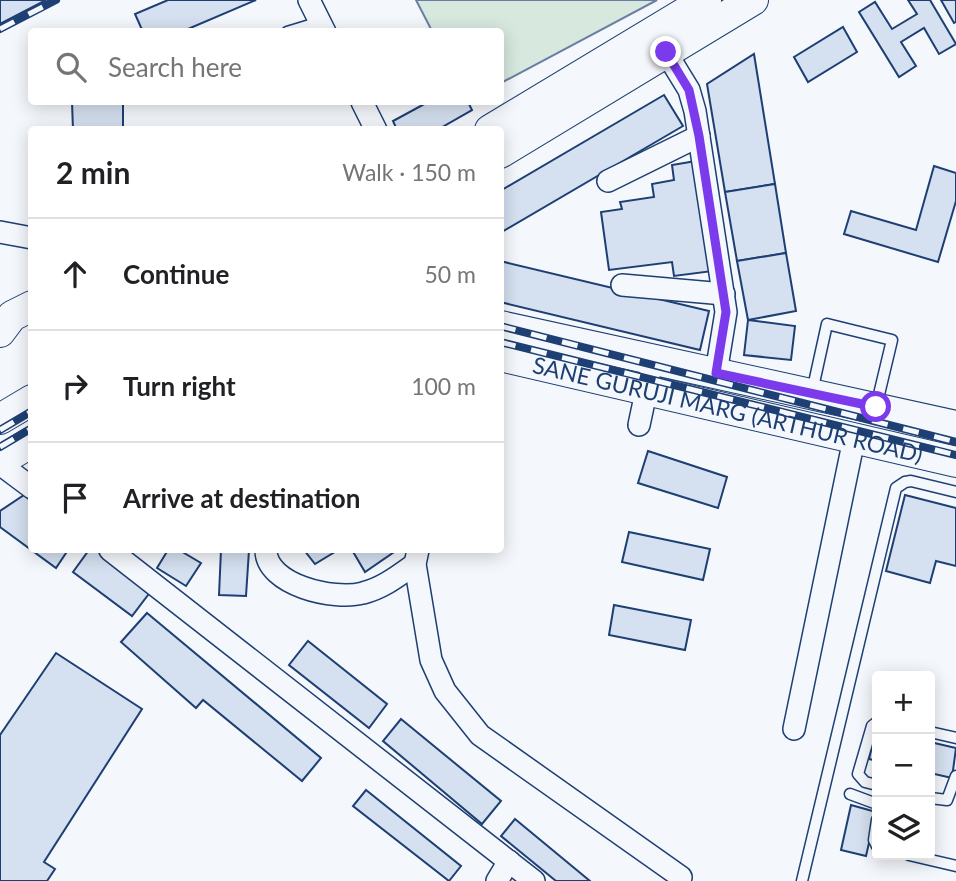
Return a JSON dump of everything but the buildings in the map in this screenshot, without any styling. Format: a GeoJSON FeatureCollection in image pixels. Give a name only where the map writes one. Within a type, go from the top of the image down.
{"type":"FeatureCollection","features":[{"type":"Feature","properties":{"kind":"main road"},"geometry":{"type":"LineString","coordinates":[[504,150],[660,42],[706,0]]}},
{"type":"Feature","properties":{"kind":"main road"},"geometry":{"type":"LineString","coordinates":[[498,126],[660,42],[753,0]]}},
{"type":"Feature","properties":{"kind":"main road"},"geometry":{"type":"LineString","coordinates":[[28,308],[12,316],[1,332],[18,335],[28,331]]}},
{"type":"Feature","properties":{"kind":"main road","name":"SANE GURUJI MARG (ARTHUR ROAD)"},"geometry":{"type":"LineString","coordinates":[[504,328],[811,392],[956,426]]}},
{"type":"Feature","properties":{"kind":"main road"},"geometry":{"type":"LineString","coordinates":[[582,374],[588,345]]}},
{"type":"Feature","properties":{"kind":"main road","name":"SANE GURUJI MARG (ARTHUR ROAD)"},"geometry":{"type":"LineString","coordinates":[[504,357],[956,462]]}},
{"type":"Feature","properties":{"kind":"main road"},"geometry":{"type":"LineString","coordinates":[[0,419],[28,402]]}},
{"type":"Feature","properties":{"kind":"main road"},"geometry":{"type":"LineString","coordinates":[[883,446],[884,409]]}},
{"type":"Feature","properties":{"kind":"main road"},"geometry":{"type":"LineString","coordinates":[[0,462],[28,444]]}},
{"type":"Feature","properties":{"kind":"street"},"geometry":{"type":"LineString","coordinates":[[309,0],[323,27]]}},
{"type":"Feature","properties":{"kind":"street"},"geometry":{"type":"LineString","coordinates":[[660,42],[689,90],[699,136],[726,312],[716,373]]}},
{"type":"Feature","properties":{"kind":"street"},"geometry":{"type":"LineString","coordinates":[[364,105],[374,126]]}},
{"type":"Feature","properties":{"kind":"street"},"geometry":{"type":"LineString","coordinates":[[608,181],[699,136]]}},
{"type":"Feature","properties":{"kind":"street"},"geometry":{"type":"LineString","coordinates":[[0,232],[28,237]]}},
{"type":"Feature","properties":{"kind":"street"},"geometry":{"type":"LineString","coordinates":[[622,285],[724,294]]}},
{"type":"Feature","properties":{"kind":"street"},"geometry":{"type":"LineString","coordinates":[[639,425],[654,359]]}},
{"type":"Feature","properties":{"kind":"street"},"geometry":{"type":"LineString","coordinates":[[794,729],[854,439]]}},
{"type":"Feature","properties":{"kind":"street"},"geometry":{"type":"LineString","coordinates":[[0,462],[28,485]]}},
{"type":"Feature","properties":{"kind":"street"},"geometry":{"type":"LineString","coordinates":[[114,553],[534,881]]}},
{"type":"Feature","properties":{"kind":"street"},"geometry":{"type":"LineString","coordinates":[[265,553],[266,560],[274,573],[323,594],[337,596],[361,594],[387,584],[416,557]]}},
{"type":"Feature","properties":{"kind":"street"},"geometry":{"type":"LineString","coordinates":[[416,557],[431,660],[445,691],[480,735],[681,877]]}},
{"type":"Feature","properties":{"kind":"street"},"geometry":{"type":"LineString","coordinates":[[497,881],[509,861]]}},
{"type":"Feature","properties":{"kind":"lane"},"geometry":{"type":"LineString","coordinates":[[811,392],[827,324],[892,340],[884,409]]}},
{"type":"Feature","properties":{"kind":"lane"},"geometry":{"type":"LineString","coordinates":[[802,881],[896,488],[911,481],[956,492]]}},
{"type":"Feature","properties":{"kind":"lane"},"geometry":{"type":"LineString","coordinates":[[872,726],[858,774],[865,782],[872,784]]}},
{"type":"Feature","properties":{"kind":"lane"},"geometry":{"type":"LineString","coordinates":[[935,733],[956,738]]}},
{"type":"Feature","properties":{"kind":"lane"},"geometry":{"type":"LineString","coordinates":[[935,799],[947,800],[956,776]]}},
{"type":"Feature","properties":{"kind":"lane"},"geometry":{"type":"LineString","coordinates":[[850,794],[872,802]]}},
{"type":"Feature","properties":{"kind":"lane"},"geometry":{"type":"LineString","coordinates":[[930,860],[956,866]]}},
{"type":"Feature","properties":{"kind":"shaded area"},"geometry":{"type":"Polygon","coordinates":[[[416,0],[657,0],[504,81],[504,28],[430,28],[416,0]]]}},
{"type":"Feature","properties":{"kind":"railway"},"geometry":{"type":"LineString","coordinates":[[0,29],[56,0]]}},
{"type":"Feature","properties":{"kind":"railway"},"geometry":{"type":"LineString","coordinates":[[504,327],[956,442]]}},
{"type":"Feature","properties":{"kind":"railway"},"geometry":{"type":"LineString","coordinates":[[504,343],[956,455]]}},
{"type":"Feature","properties":{"kind":"railway"},"geometry":{"type":"LineString","coordinates":[[0,430],[28,413]]}},
{"type":"Feature","properties":{"kind":"railway"},"geometry":{"type":"LineString","coordinates":[[0,447],[28,430]]}},
{"type":"Feature","properties":{"kind":"route"},"geometry":{"type":"LineString","coordinates":[[666,52],[689,90],[699,136],[726,312],[716,373],[876,407]]}}]}
